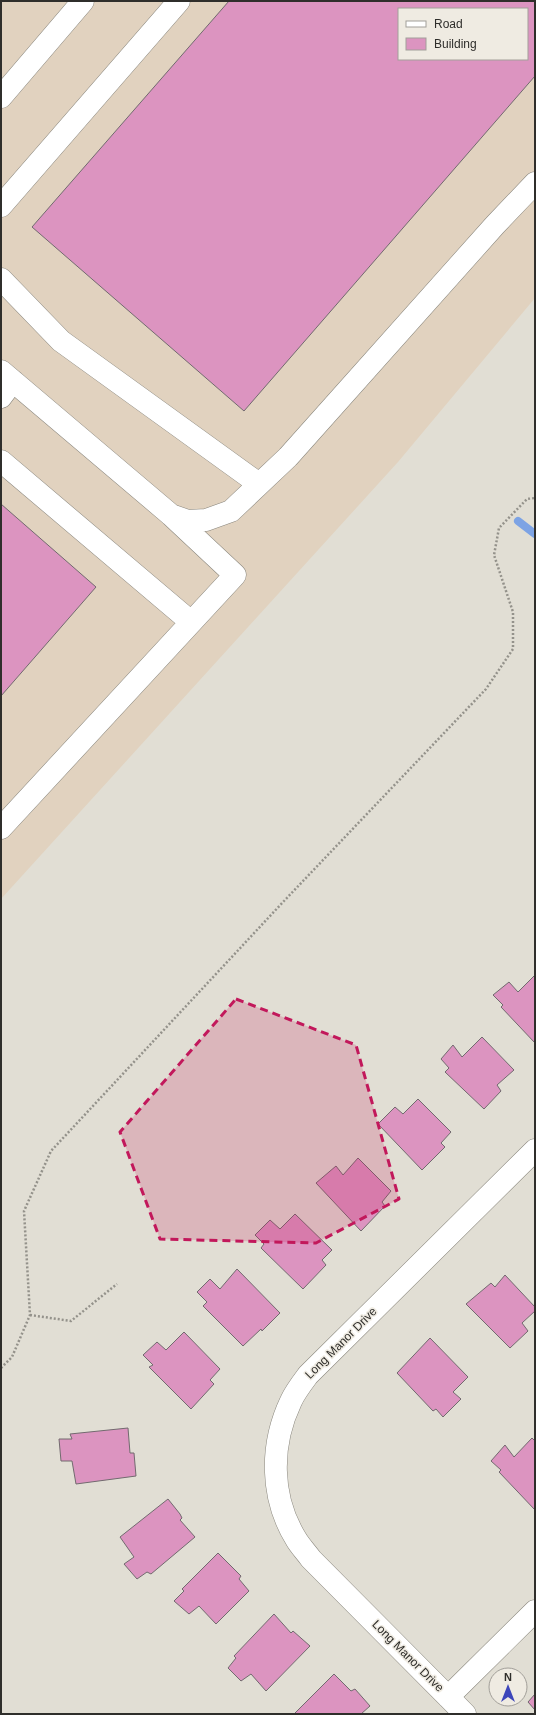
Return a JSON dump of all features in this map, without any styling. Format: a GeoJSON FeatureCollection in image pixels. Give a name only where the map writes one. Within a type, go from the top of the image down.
{"type":"FeatureCollection","features":[{"type":"Feature","properties":{"kind":"street"},"geometry":{"type":"LineString","coordinates":[[1,97],[83,1]]}},
{"type":"Feature","properties":{"kind":"street"},"geometry":{"type":"LineString","coordinates":[[1,206],[179,1]]}},
{"type":"Feature","properties":{"kind":"street"},"geometry":{"type":"LineString","coordinates":[[171,515],[188,521],[206,520],[230,511],[288,457],[495,225],[535,184]]}},
{"type":"Feature","properties":{"kind":"street"},"geometry":{"type":"LineString","coordinates":[[1,279],[61,341],[259,484]]}},
{"type":"Feature","properties":{"kind":"street"},"geometry":{"type":"LineString","coordinates":[[1,828],[235,575],[171,515],[5,383]]}},
{"type":"Feature","properties":{"kind":"street"},"geometry":{"type":"LineString","coordinates":[[1,461],[191,622]]}},
{"type":"Feature","properties":{"kind":"street","name":"Long Manor Drive"},"geometry":{"type":"LineString","coordinates":[[465,1714],[311,1559],[296,1539],[283,1513],[276,1485],[275,1456],[280,1427],[291,1399],[308,1375],[535,1150]]}},
{"type":"Feature","properties":{"kind":"street"},"geometry":{"type":"LineString","coordinates":[[448,1697],[535,1611]]}},
{"type":"Feature","properties":{"kind":"path"},"geometry":{"type":"LineString","coordinates":[[1,1368],[12,1357],[30,1315],[24,1211],[51,1150],[284,901],[486,689],[513,649],[513,612],[494,555],[499,528],[526,499],[535,498]]}},
{"type":"Feature","properties":{"kind":"path"},"geometry":{"type":"LineString","coordinates":[[30,1315],[71,1321],[117,1284]]}},
{"type":"Feature","properties":{"kind":"highlighted area"},"geometry":{"type":"Polygon","coordinates":[[[236,999],[356,1045],[399,1199],[316,1243],[160,1239],[120,1132],[236,999]]]}},
{"type":"Feature","properties":{"kind":"shaded area"},"geometry":{"type":"Polygon","coordinates":[[[1,1],[535,1],[535,298],[398,462],[1,899],[1,1]]]}},
{"type":"Feature","properties":{"kind":"building"},"geometry":{"type":"Polygon","coordinates":[[[229,1],[535,1],[535,76],[244,411],[32,227],[229,1]]]}},
{"type":"Feature","properties":{"kind":"building"},"geometry":{"type":"Polygon","coordinates":[[[1,504],[96,587],[1,696],[1,504]]]}},
{"type":"Feature","properties":{"kind":"building"},"geometry":{"type":"Polygon","coordinates":[[[535,975],[535,1043],[501,1007],[503,1005],[493,995],[509,982],[518,992],[535,975]]]}},
{"type":"Feature","properties":{"kind":"building"},"geometry":{"type":"Polygon","coordinates":[[[482,1037],[514,1070],[497,1085],[501,1091],[484,1109],[445,1072],[449,1068],[441,1059],[453,1045],[462,1057],[482,1037]]]}},
{"type":"Feature","properties":{"kind":"building"},"geometry":{"type":"Polygon","coordinates":[[[418,1099],[451,1132],[441,1143],[445,1147],[422,1170],[378,1124],[395,1107],[403,1114],[418,1099]]]}},
{"type":"Feature","properties":{"kind":"building"},"geometry":{"type":"Polygon","coordinates":[[[358,1158],[391,1191],[382,1202],[385,1206],[361,1231],[316,1183],[336,1166],[343,1175],[358,1158]]]}},
{"type":"Feature","properties":{"kind":"building"},"geometry":{"type":"Polygon","coordinates":[[[295,1214],[332,1250],[322,1260],[326,1265],[303,1289],[261,1248],[264,1244],[255,1235],[270,1220],[280,1229],[295,1214]]]}},
{"type":"Feature","properties":{"kind":"building"},"geometry":{"type":"Polygon","coordinates":[[[237,1269],[280,1313],[262,1331],[261,1329],[243,1346],[203,1306],[207,1302],[197,1292],[210,1279],[220,1289],[237,1269]]]}},
{"type":"Feature","properties":{"kind":"building"},"geometry":{"type":"Polygon","coordinates":[[[505,1275],[535,1307],[535,1311],[522,1323],[528,1331],[510,1348],[466,1304],[491,1283],[495,1287],[505,1275]]]}},
{"type":"Feature","properties":{"kind":"building"},"geometry":{"type":"Polygon","coordinates":[[[184,1332],[220,1369],[210,1380],[214,1384],[191,1409],[149,1367],[153,1365],[143,1355],[157,1342],[166,1350],[184,1332]]]}},
{"type":"Feature","properties":{"kind":"building"},"geometry":{"type":"Polygon","coordinates":[[[430,1338],[468,1377],[453,1392],[461,1399],[443,1417],[436,1409],[433,1411],[397,1373],[430,1338]]]}},
{"type":"Feature","properties":{"kind":"building"},"geometry":{"type":"Polygon","coordinates":[[[128,1428],[130,1453],[134,1453],[136,1476],[76,1484],[72,1461],[61,1461],[59,1439],[72,1439],[70,1434],[128,1428]]]}},
{"type":"Feature","properties":{"kind":"building"},"geometry":{"type":"Polygon","coordinates":[[[532,1438],[535,1441],[535,1510],[499,1472],[501,1470],[491,1461],[505,1445],[514,1457],[532,1438]]]}},
{"type":"Feature","properties":{"kind":"building"},"geometry":{"type":"Polygon","coordinates":[[[168,1499],[180,1514],[182,1518],[180,1520],[195,1537],[151,1574],[147,1572],[137,1579],[124,1564],[134,1557],[120,1537],[168,1499]]]}},
{"type":"Feature","properties":{"kind":"building"},"geometry":{"type":"Polygon","coordinates":[[[218,1553],[241,1576],[239,1579],[249,1591],[216,1624],[199,1606],[189,1614],[174,1601],[184,1591],[182,1589],[218,1553]]]}},
{"type":"Feature","properties":{"kind":"building"},"geometry":{"type":"Polygon","coordinates":[[[274,1614],[291,1633],[293,1631],[310,1646],[266,1691],[251,1674],[241,1681],[228,1668],[236,1658],[234,1656],[274,1614]]]}},
{"type":"Feature","properties":{"kind":"building"},"geometry":{"type":"Polygon","coordinates":[[[334,1674],[351,1691],[355,1689],[370,1706],[361,1714],[294,1714],[334,1674]]]}},
{"type":"Feature","properties":{"kind":"building"},"geometry":{"type":"Polygon","coordinates":[[[535,1694],[535,1710],[528,1702],[535,1694]]]}},
{"type":"Feature","properties":{"kind":"waterway"},"geometry":{"type":"LineString","coordinates":[[518,521],[535,534]]}}]}
